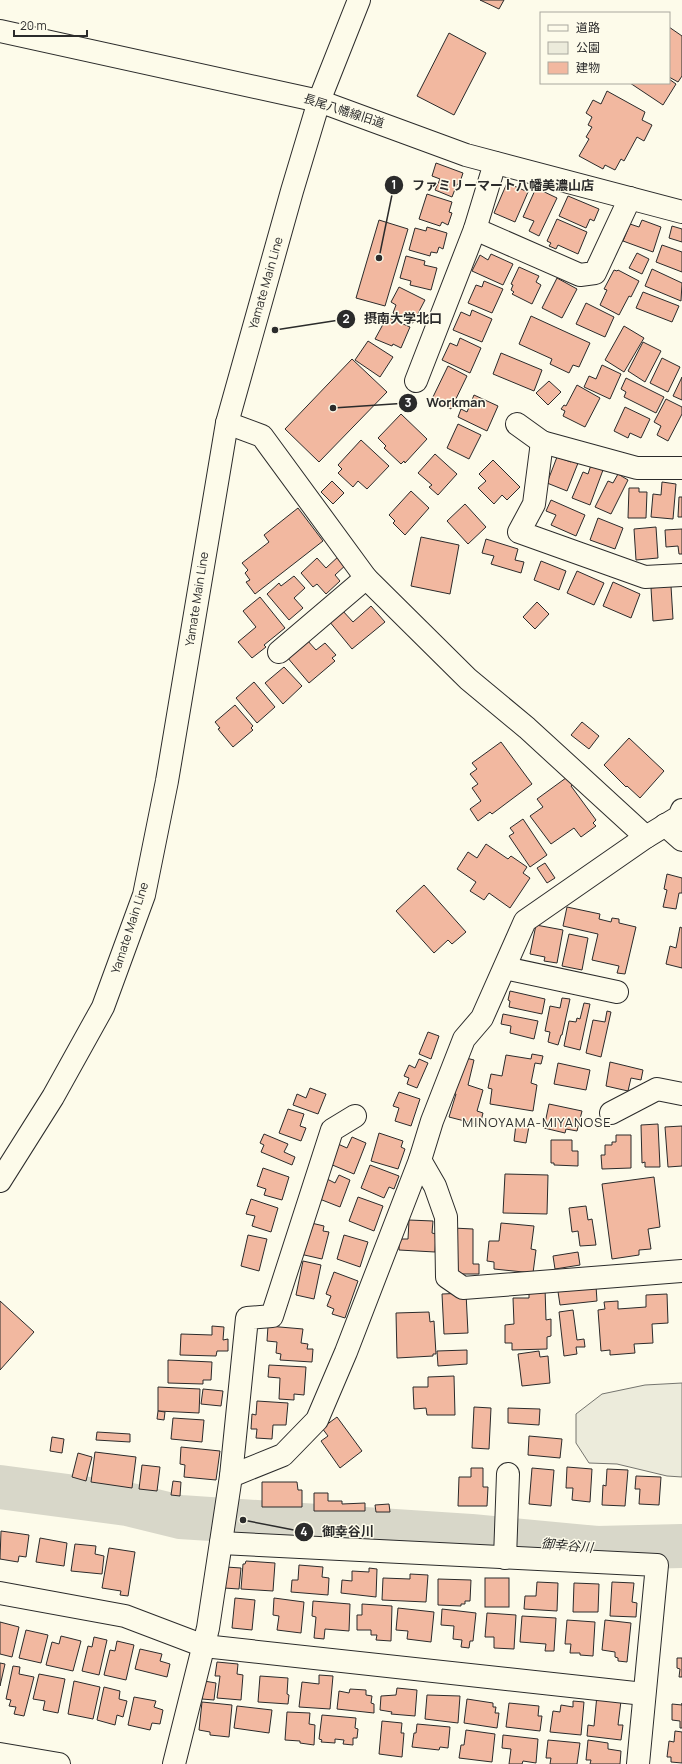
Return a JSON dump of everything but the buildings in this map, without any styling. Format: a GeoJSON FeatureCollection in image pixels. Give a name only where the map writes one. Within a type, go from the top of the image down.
{"type":"FeatureCollection","features":[{"type":"Feature","properties":{"kind":"street","name":"Yamate Main Line"},"geometry":{"type":"LineString","coordinates":[[0,1181],[53,1097],[103,1007],[144,895],[167,781],[226,423],[319,101],[359,0]]}},
{"type":"Feature","properties":{"kind":"street","name":"長尾八幡線旧道"},"geometry":{"type":"LineString","coordinates":[[0,31],[319,101],[466,155],[682,212]]}},
{"type":"Feature","properties":{"kind":"street"},"geometry":{"type":"LineString","coordinates":[[416,381],[475,229],[495,163]]}},
{"type":"Feature","properties":{"kind":"street"},"geometry":{"type":"LineString","coordinates":[[475,229],[580,275],[595,273],[630,198]]}},
{"type":"Feature","properties":{"kind":"street"},"geometry":{"type":"LineString","coordinates":[[226,423],[262,436],[366,578],[468,679],[527,728],[646,837]]}},
{"type":"Feature","properties":{"kind":"street"},"geometry":{"type":"LineString","coordinates":[[517,424],[542,442],[637,468],[682,468]]}},
{"type":"Feature","properties":{"kind":"street"},"geometry":{"type":"LineString","coordinates":[[542,442],[534,504],[519,532],[646,577],[682,575]]}},
{"type":"Feature","properties":{"kind":"street"},"geometry":{"type":"LineString","coordinates":[[278,652],[366,578]]}},
{"type":"Feature","properties":{"kind":"street"},"geometry":{"type":"LineString","coordinates":[[231,1476],[283,1455],[317,1420],[346,1352],[420,1160],[432,1121],[464,1039],[482,1018],[525,921],[646,837],[679,817],[682,810]]}},
{"type":"Feature","properties":{"kind":"street"},"geometry":{"type":"LineString","coordinates":[[665,825],[682,840]]}},
{"type":"Feature","properties":{"kind":"street"},"geometry":{"type":"LineString","coordinates":[[505,968],[617,992]]}},
{"type":"Feature","properties":{"kind":"street"},"geometry":{"type":"LineString","coordinates":[[611,1113],[657,1090],[682,1094]]}},
{"type":"Feature","properties":{"kind":"street"},"geometry":{"type":"LineString","coordinates":[[174,1764],[208,1628],[231,1476],[247,1318],[272,1316],[332,1130],[355,1116]]}},
{"type":"Feature","properties":{"kind":"street"},"geometry":{"type":"LineString","coordinates":[[420,1160],[435,1186],[446,1217],[447,1277],[463,1288],[682,1271]]}},
{"type":"Feature","properties":{"kind":"street"},"geometry":{"type":"LineString","coordinates":[[506,1555],[508,1474]]}},
{"type":"Feature","properties":{"kind":"street"},"geometry":{"type":"LineString","coordinates":[[222,1537],[657,1565],[638,1764]]}},
{"type":"Feature","properties":{"kind":"street"},"geometry":{"type":"LineString","coordinates":[[0,1593],[125,1616],[204,1646],[644,1694]]}},
{"type":"Feature","properties":{"kind":"street"},"geometry":{"type":"LineString","coordinates":[[0,1754],[59,1764]]}},
{"type":"Feature","properties":{"kind":"green space"},"geometry":{"type":"Polygon","coordinates":[[[682,1383],[682,1477],[667,1476],[617,1464],[589,1463],[576,1443],[576,1414],[602,1394],[645,1385],[682,1383]]]}},
{"type":"Feature","properties":{"kind":"waterway","name":"御幸谷川"},"geometry":{"type":"LineString","coordinates":[[0,1487],[127,1504],[180,1517],[471,1536],[597,1548],[682,1546]]}},
{"type":"Feature","properties":{"kind":"place","name":"ファミリーマート八幡美濃山店"},"geometry":{"type":"Point","coordinates":[379,258]}},
{"type":"Feature","properties":{"kind":"place","name":"摂南大学北口"},"geometry":{"type":"Point","coordinates":[275,330]}},
{"type":"Feature","properties":{"kind":"place","name":"Workman"},"geometry":{"type":"Point","coordinates":[333,408]}},
{"type":"Feature","properties":{"kind":"place","name":"御幸谷川"},"geometry":{"type":"Point","coordinates":[243,1520]}},
{"type":"Feature","properties":{"kind":"district","name":"MINOYAMA-MIYANOSE"},"geometry":{"type":"Point","coordinates":[537,1122]}}]}
